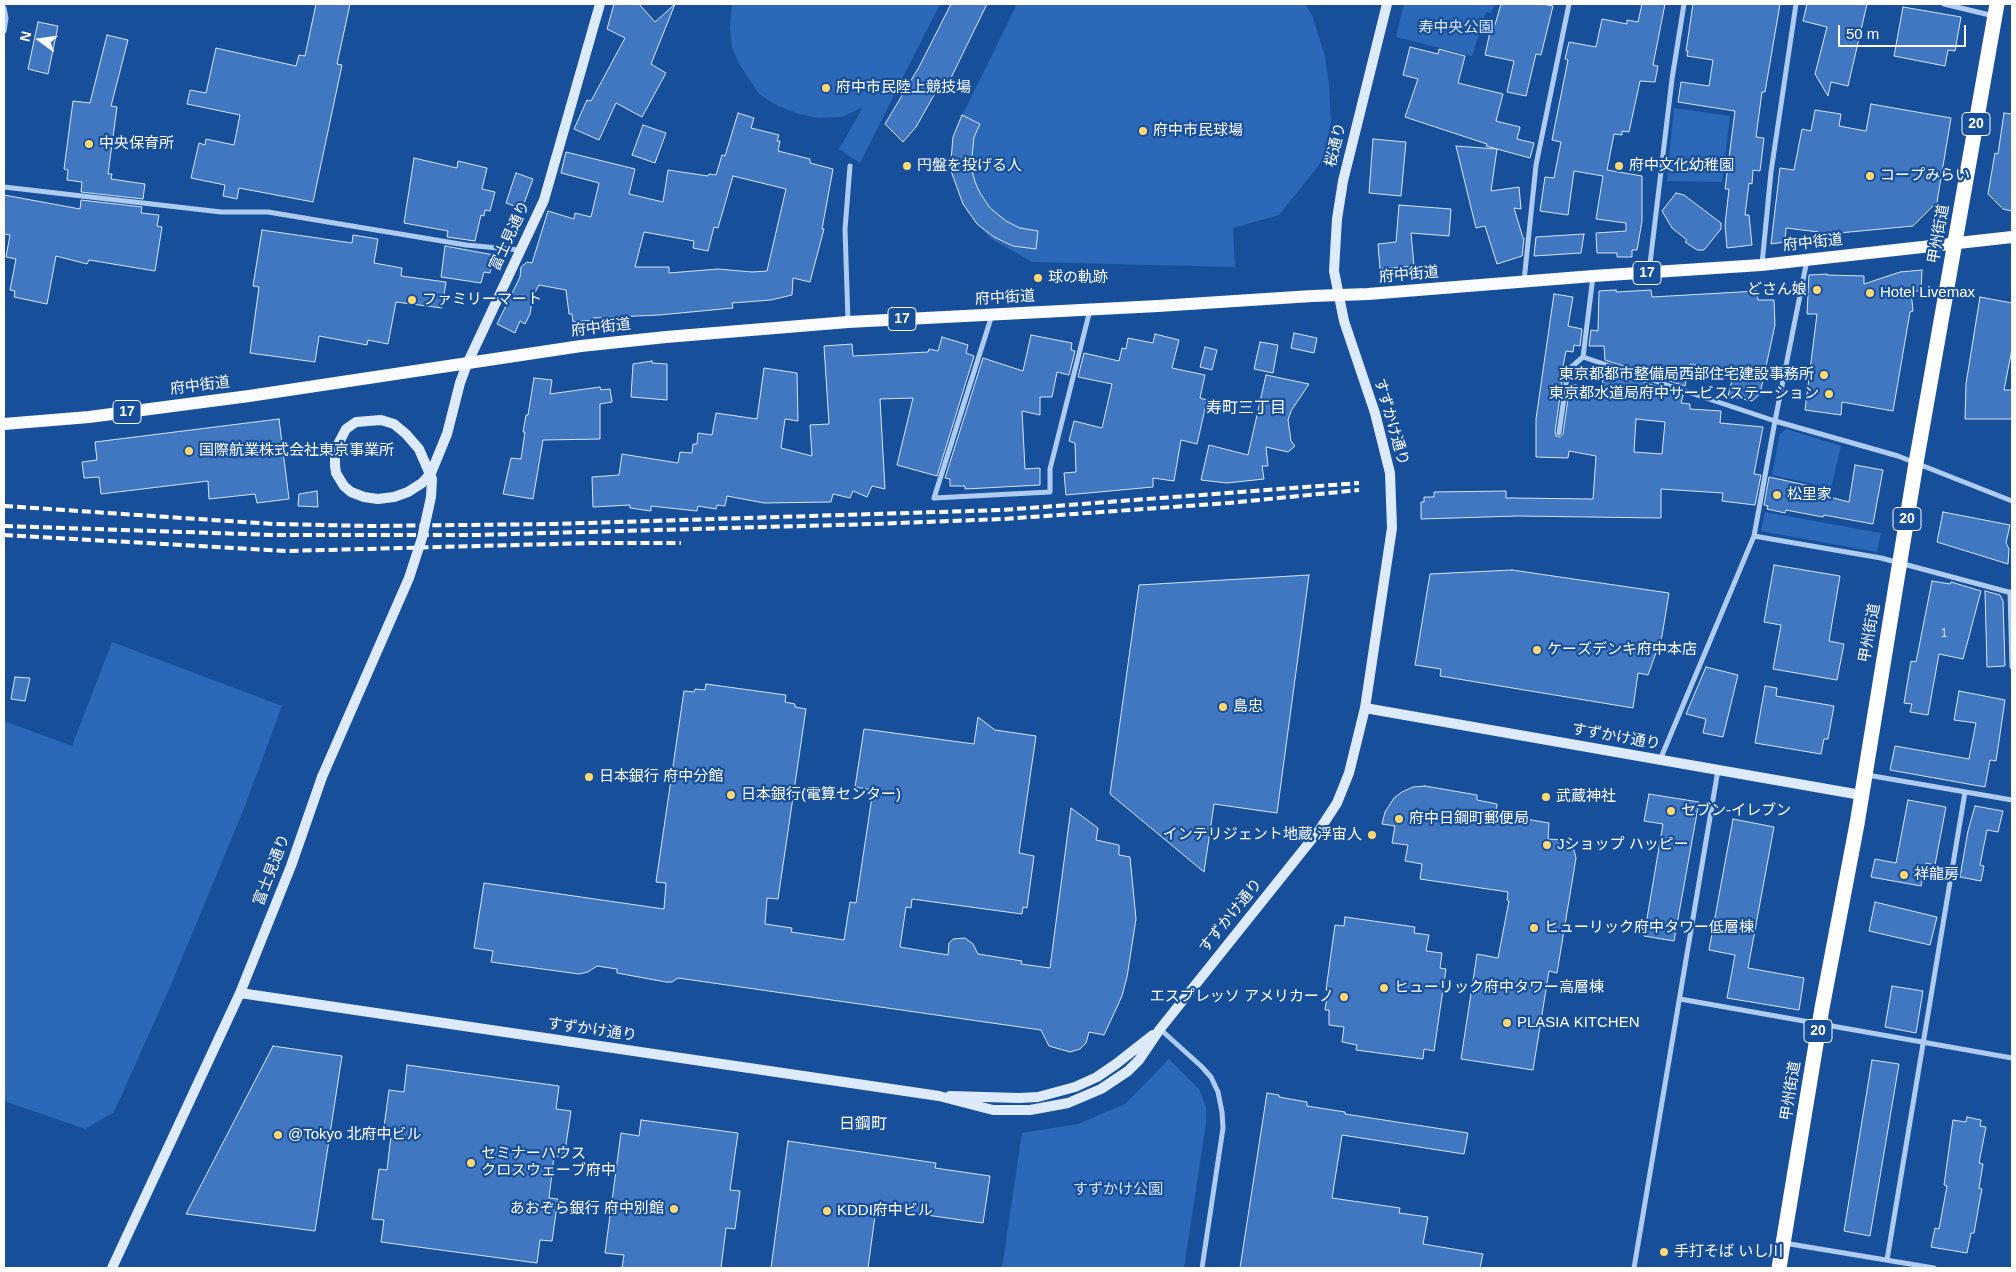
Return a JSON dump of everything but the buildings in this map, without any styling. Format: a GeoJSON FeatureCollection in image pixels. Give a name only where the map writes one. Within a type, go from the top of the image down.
{"type":"FeatureCollection","features":[{"type":"Feature","properties":{"kind":"highway","name":"甲州街道"},"geometry":{"type":"LineString","coordinates":[[1779,1268],[1916,463],[1996,10]]}},
{"type":"Feature","properties":{"kind":"main road","name":"府中街道"},"geometry":{"type":"LineString","coordinates":[[4,424],[89,416],[240,397],[581,346],[647,339],[848,322],[1368,294],[1524,281],[1762,265],[2012,237]]}},
{"type":"Feature","properties":{"kind":"street","name":"富士見通り"},"geometry":{"type":"LineString","coordinates":[[112,1268],[240,993],[291,866],[322,777],[409,578],[422,538],[432,479],[419,449],[394,424],[381,420],[356,422],[346,429],[340,437],[335,450],[336,473],[344,486],[351,492],[364,497],[378,499],[394,497],[408,492],[422,483],[430,473],[447,434],[460,383],[467,364],[544,200],[600,4]]}},
{"type":"Feature","properties":{"kind":"street","name":"桜通り"},"geometry":{"type":"LineString","coordinates":[[1339,295],[1334,271],[1340,199],[1386,4]]}},
{"type":"Feature","properties":{"kind":"street"},"geometry":{"type":"LineString","coordinates":[[1524,281],[1536,165],[1569,4]]}},
{"type":"Feature","properties":{"kind":"street"},"geometry":{"type":"LineString","coordinates":[[1649,272],[1672,78],[1684,4]]}},
{"type":"Feature","properties":{"kind":"street"},"geometry":{"type":"LineString","coordinates":[[1762,265],[1771,172],[1796,4]]}},
{"type":"Feature","properties":{"kind":"street"},"geometry":{"type":"LineString","coordinates":[[1944,4],[1996,10]]}},
{"type":"Feature","properties":{"kind":"street"},"geometry":{"type":"LineString","coordinates":[[4,8],[6,18],[4,31]]}},
{"type":"Feature","properties":{"kind":"street"},"geometry":{"type":"LineString","coordinates":[[848,322],[845,229],[850,166]]}},
{"type":"Feature","properties":{"kind":"street"},"geometry":{"type":"LineString","coordinates":[[4,187],[221,212],[268,212],[466,245],[521,250]]}},
{"type":"Feature","properties":{"kind":"street"},"geometry":{"type":"LineString","coordinates":[[1660,760],[1754,536],[1807,259]]}},
{"type":"Feature","properties":{"kind":"street"},"geometry":{"type":"LineString","coordinates":[[1559,433],[1568,370],[1583,357],[1593,276]]}},
{"type":"Feature","properties":{"kind":"street","name":"すずかけ通り"},"geometry":{"type":"LineString","coordinates":[[240,993],[939,1096],[976,1107],[1011,1111],[1030,1110],[1068,1103],[1101,1089],[1128,1071],[1139,1060],[1160,1029],[1324,822],[1337,803],[1349,774],[1365,708],[1392,528],[1392,498],[1390,473],[1383,441],[1344,321],[1339,295]]}},
{"type":"Feature","properties":{"kind":"street"},"geometry":{"type":"LineString","coordinates":[[992,315],[934,498],[1050,492],[1050,469],[1090,310]]}},
{"type":"Feature","properties":{"kind":"street"},"geometry":{"type":"LineString","coordinates":[[1583,357],[1775,421],[1898,456],[2012,501]]}},
{"type":"Feature","properties":{"kind":"street"},"geometry":{"type":"LineString","coordinates":[[1754,536],[1900,562],[2011,592],[2012,667]]}},
{"type":"Feature","properties":{"kind":"street","name":"すずかけ通り"},"geometry":{"type":"LineString","coordinates":[[1365,708],[1861,794]]}},
{"type":"Feature","properties":{"kind":"street"},"geometry":{"type":"LineString","coordinates":[[1634,1268],[1718,770]]}},
{"type":"Feature","properties":{"kind":"street"},"geometry":{"type":"LineString","coordinates":[[1864,774],[2012,800]]}},
{"type":"Feature","properties":{"kind":"street"},"geometry":{"type":"LineString","coordinates":[[1887,1260],[1965,792]]}},
{"type":"Feature","properties":{"kind":"street"},"geometry":{"type":"LineString","coordinates":[[1680,999],[2012,1058]]}},
{"type":"Feature","properties":{"kind":"street"},"geometry":{"type":"LineString","coordinates":[[1160,1029],[1201,1066],[1210,1077],[1218,1092],[1222,1112],[1223,1128],[1202,1268]]}},
{"type":"Feature","properties":{"kind":"street"},"geometry":{"type":"LineString","coordinates":[[1783,1243],[1934,1268]]}},
{"type":"Feature","properties":{"kind":"green space","name":"府中市民陸上競技場"},"geometry":{"type":"Polygon","coordinates":[[[732,4],[940,4],[860,163],[839,149],[863,107],[842,117],[818,118],[799,114],[778,106],[759,94],[739,64],[732,47],[730,28],[732,4]]]}},
{"type":"Feature","properties":{"kind":"green space","name":"府中市民球場"},"geometry":{"type":"Polygon","coordinates":[[[1017,4],[1305,4],[1312,15],[1325,56],[1329,85],[1331,122],[1323,160],[1279,215],[1233,228],[1235,267],[1032,262],[990,238],[966,210],[954,171],[954,141],[964,112],[1017,4]]]}},
{"type":"Feature","properties":{"kind":"green space","name":"寿中央公園"},"geometry":{"type":"Polygon","coordinates":[[[1404,4],[1495,4],[1491,13],[1486,12],[1472,56],[1396,37],[1404,4]]]}},
{"type":"Feature","properties":{"kind":"green space"},"geometry":{"type":"Polygon","coordinates":[[[1674,108],[1730,116],[1722,182],[1667,181],[1674,108]]]}},
{"type":"Feature","properties":{"kind":"green space"},"geometry":{"type":"Polygon","coordinates":[[[1786,429],[1841,446],[1831,488],[1772,475],[1780,434],[1786,429]]]}},
{"type":"Feature","properties":{"kind":"green space"},"geometry":{"type":"Polygon","coordinates":[[[1765,512],[1881,533],[1877,552],[1761,531],[1765,512]]]}},
{"type":"Feature","properties":{"kind":"green space"},"geometry":{"type":"Polygon","coordinates":[[[112,642],[282,706],[243,811],[170,987],[114,1112],[85,1129],[4,1101],[4,721],[72,746],[112,642]]]}},
{"type":"Feature","properties":{"kind":"green space","name":"すずかけ公園"},"geometry":{"type":"Polygon","coordinates":[[[1169,1059],[1199,1089],[1206,1107],[1206,1123],[1184,1268],[1002,1268],[1022,1133],[1078,1124],[1125,1104],[1169,1059]]]}},
{"type":"Feature","properties":{"kind":"railway"},"geometry":{"type":"LineString","coordinates":[[4,506],[273,524],[371,526],[554,524],[1002,510],[1359,483]]}},
{"type":"Feature","properties":{"kind":"railway"},"geometry":{"type":"LineString","coordinates":[[4,526],[274,535],[477,535],[1003,519],[1229,503],[1359,490]]}},
{"type":"Feature","properties":{"kind":"railway"},"geometry":{"type":"LineString","coordinates":[[4,535],[287,551],[593,543],[681,543]]}},
{"type":"Feature","properties":{"kind":"place","name":"府中市民陸上競技場"},"geometry":{"type":"Point","coordinates":[826,88]}},
{"type":"Feature","properties":{"kind":"place","name":"府中市民球場"},"geometry":{"type":"Point","coordinates":[1143,131]}},
{"type":"Feature","properties":{"kind":"place","name":"中央保育所"},"geometry":{"type":"Point","coordinates":[89,144]}},
{"type":"Feature","properties":{"kind":"place","name":"円盤を投げる人"},"geometry":{"type":"Point","coordinates":[907,166]}},
{"type":"Feature","properties":{"kind":"place","name":"府中文化幼稚園"},"geometry":{"type":"Point","coordinates":[1619,166]}},
{"type":"Feature","properties":{"kind":"place","name":"コープみらい"},"geometry":{"type":"Point","coordinates":[1870,176]}},
{"type":"Feature","properties":{"kind":"place","name":"球の軌跡"},"geometry":{"type":"Point","coordinates":[1038,278]}},
{"type":"Feature","properties":{"kind":"place","name":"どさん娘"},"geometry":{"type":"Point","coordinates":[1817,290]}},
{"type":"Feature","properties":{"kind":"place","name":"Hotel Livemax"},"geometry":{"type":"Point","coordinates":[1870,293]}},
{"type":"Feature","properties":{"kind":"place","name":"ファミリーマート"},"geometry":{"type":"Point","coordinates":[412,300]}},
{"type":"Feature","properties":{"kind":"place","name":"東京都都市整備局西部住宅建設事務所"},"geometry":{"type":"Point","coordinates":[1824,375]}},
{"type":"Feature","properties":{"kind":"place","name":"東京都水道局府中サービスステーション"},"geometry":{"type":"Point","coordinates":[1829,394]}},
{"type":"Feature","properties":{"kind":"place","name":"国際航業株式会社東京事業所"},"geometry":{"type":"Point","coordinates":[189,451]}},
{"type":"Feature","properties":{"kind":"place","name":"松里家"},"geometry":{"type":"Point","coordinates":[1777,495]}},
{"type":"Feature","properties":{"kind":"place","name":"ケーズデンキ府中本店"},"geometry":{"type":"Point","coordinates":[1537,650]}},
{"type":"Feature","properties":{"kind":"place","name":"島忠"},"geometry":{"type":"Point","coordinates":[1223,707]}},
{"type":"Feature","properties":{"kind":"place","name":"日本銀行 府中分館"},"geometry":{"type":"Point","coordinates":[589,777]}},
{"type":"Feature","properties":{"kind":"place","name":"日本銀行(電算センター)"},"geometry":{"type":"Point","coordinates":[731,795]}},
{"type":"Feature","properties":{"kind":"place","name":"武蔵神社"},"geometry":{"type":"Point","coordinates":[1546,797]}},
{"type":"Feature","properties":{"kind":"place","name":"セブン-イレブン"},"geometry":{"type":"Point","coordinates":[1671,811]}},
{"type":"Feature","properties":{"kind":"place","name":"府中日鋼町郵便局"},"geometry":{"type":"Point","coordinates":[1399,819]}},
{"type":"Feature","properties":{"kind":"place","name":"インテリジェント地蔵 浮宙人"},"geometry":{"type":"Point","coordinates":[1372,835]}},
{"type":"Feature","properties":{"kind":"place","name":"Jショップ ハッピー"},"geometry":{"type":"Point","coordinates":[1547,845]}},
{"type":"Feature","properties":{"kind":"place","name":"祥龍房"},"geometry":{"type":"Point","coordinates":[1904,875]}},
{"type":"Feature","properties":{"kind":"place","name":"ヒューリック府中タワー低層棟"},"geometry":{"type":"Point","coordinates":[1534,928]}},
{"type":"Feature","properties":{"kind":"place","name":"ヒューリック府中タワー高層棟"},"geometry":{"type":"Point","coordinates":[1384,988]}},
{"type":"Feature","properties":{"kind":"place","name":"エスプレッソ アメリカーノ"},"geometry":{"type":"Point","coordinates":[1344,997]}},
{"type":"Feature","properties":{"kind":"place","name":"PLASIA KITCHEN"},"geometry":{"type":"Point","coordinates":[1507,1023]}},
{"type":"Feature","properties":{"kind":"place","name":"@Tokyo 北府中ビル"},"geometry":{"type":"Point","coordinates":[278,1135]}},
{"type":"Feature","properties":{"kind":"place","name":"セミナーハウス クロスウェーブ府中"},"geometry":{"type":"Point","coordinates":[471,1163]}},
{"type":"Feature","properties":{"kind":"place","name":"あおぞら銀行 府中別館"},"geometry":{"type":"Point","coordinates":[674,1209]}},
{"type":"Feature","properties":{"kind":"place","name":"KDDI府中ビル"},"geometry":{"type":"Point","coordinates":[827,1211]}},
{"type":"Feature","properties":{"kind":"place","name":"手打そば いし川"},"geometry":{"type":"Point","coordinates":[1664,1252]}},
{"type":"Feature","properties":{"kind":"district","name":"寿町三丁目"},"geometry":{"type":"Point","coordinates":[1246,409]}},
{"type":"Feature","properties":{"kind":"district","name":"日鋼町"},"geometry":{"type":"Point","coordinates":[863,1125]}}]}
